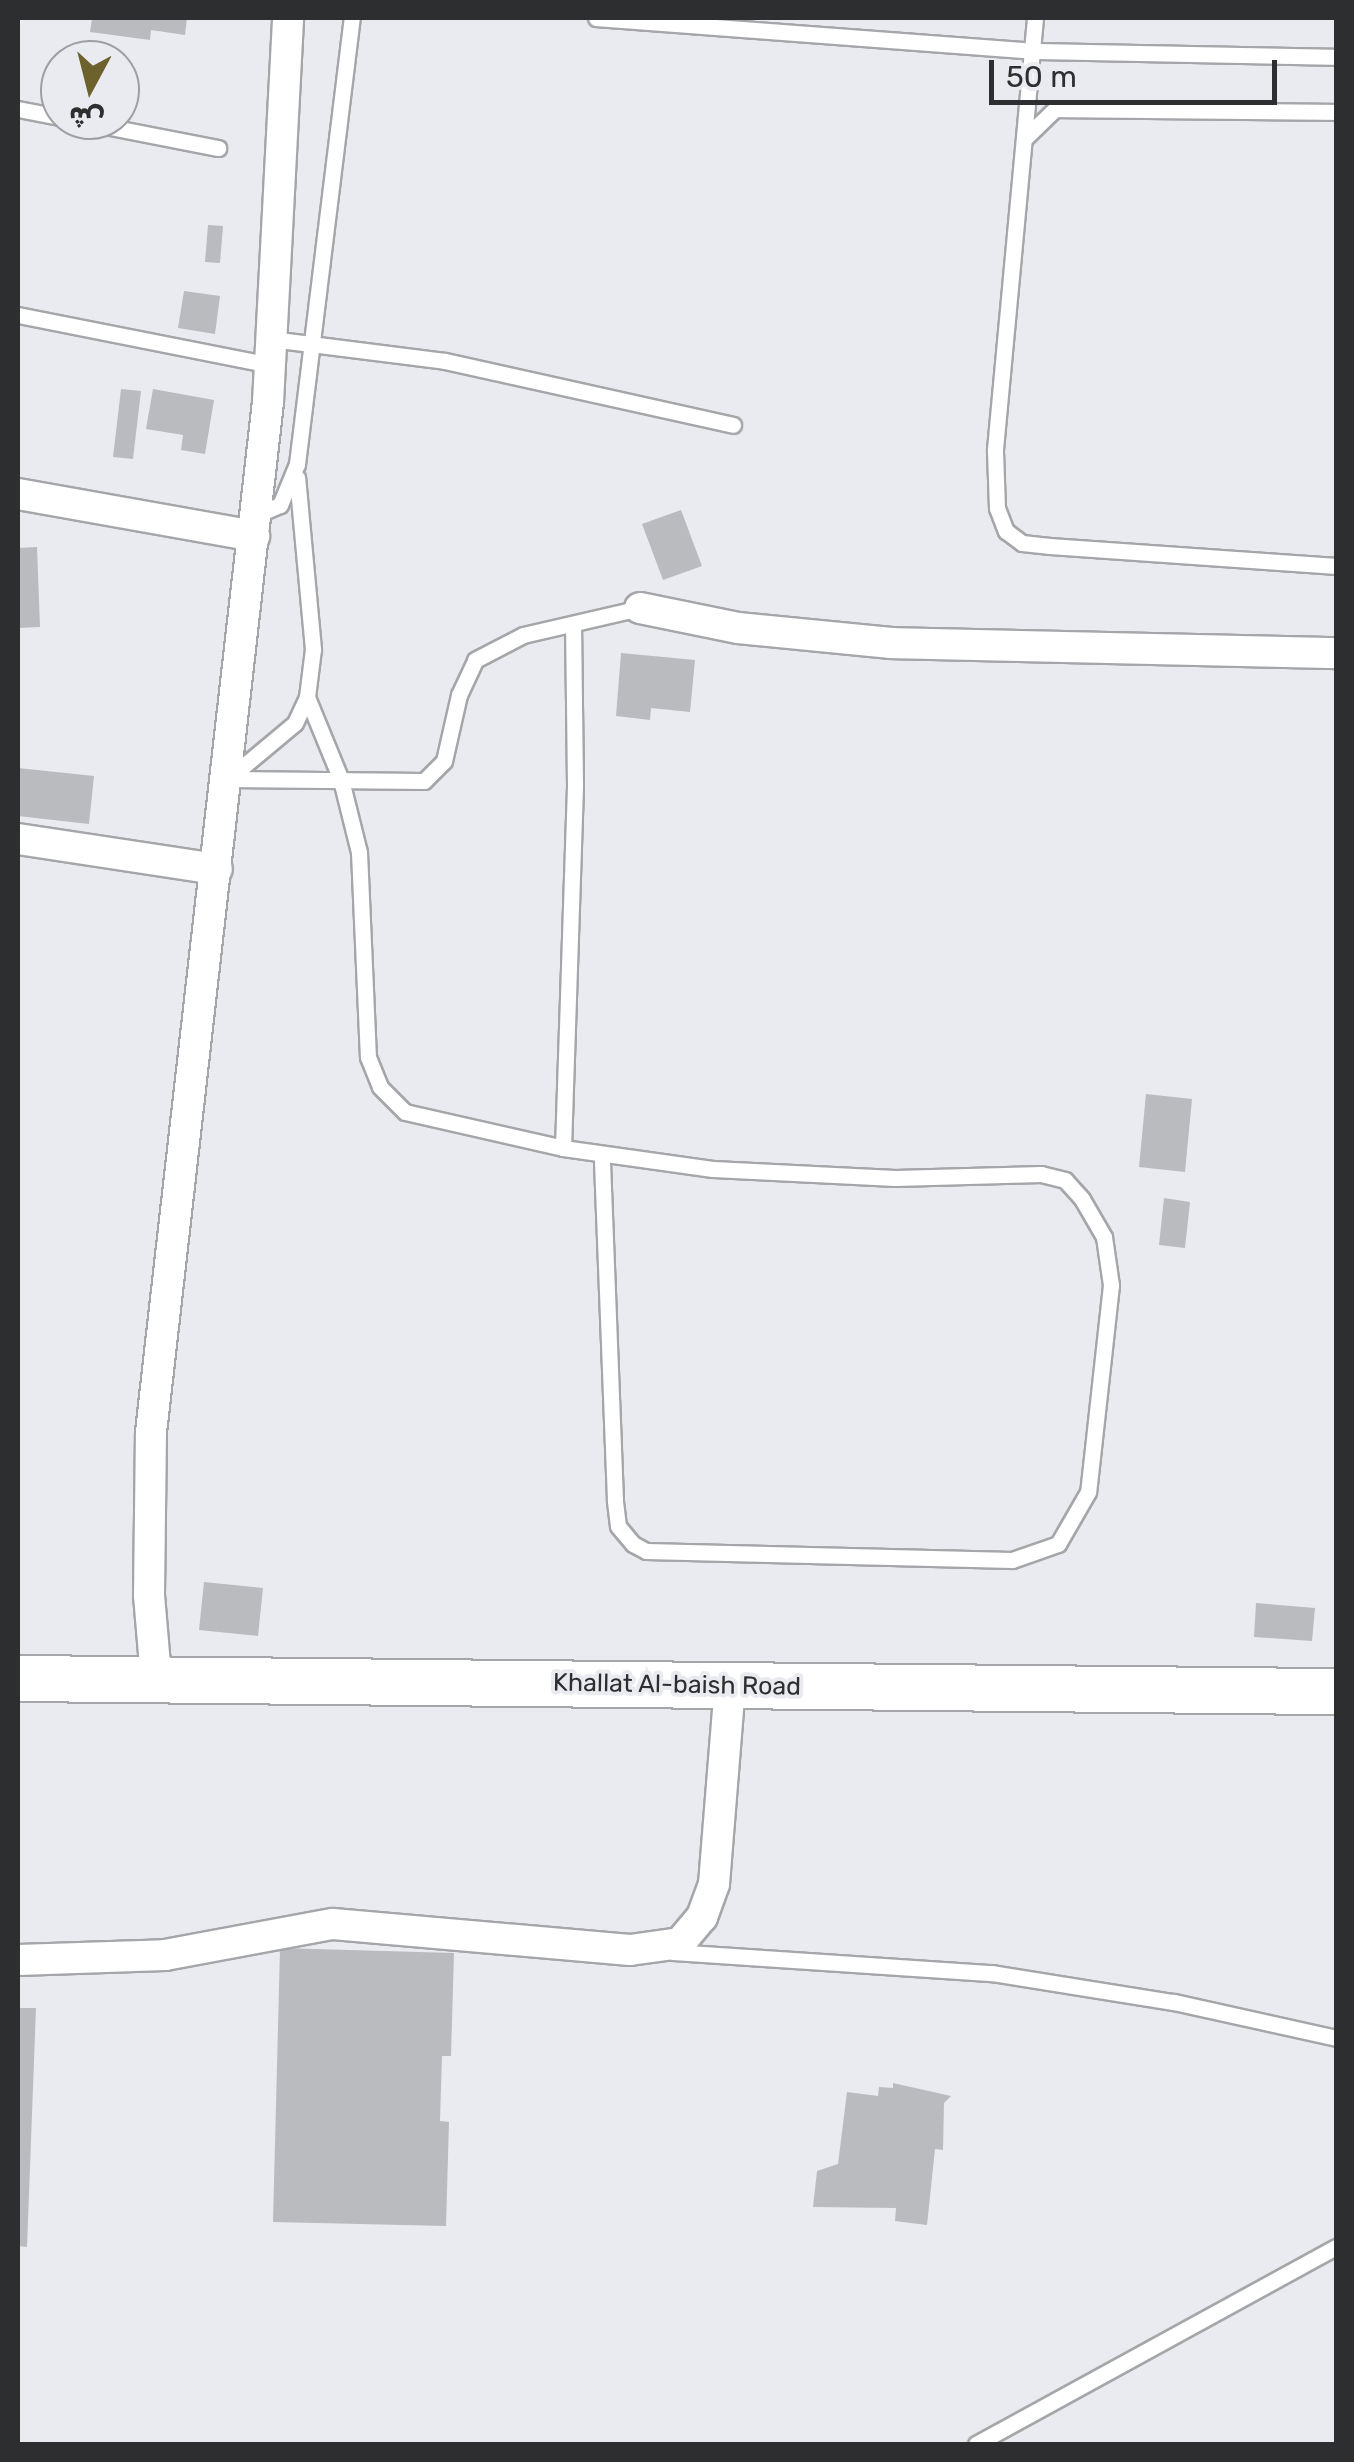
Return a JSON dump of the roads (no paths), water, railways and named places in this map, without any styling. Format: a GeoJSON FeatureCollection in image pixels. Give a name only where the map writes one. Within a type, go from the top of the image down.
{"type":"FeatureCollection","features":[{"type":"Feature","properties":{"kind":"street"},"geometry":{"type":"LineString","coordinates":[[156,1677],[148,1576],[150,1432],[255,526],[271,352],[288,18]]}},
{"type":"Feature","properties":{"kind":"street"},"geometry":{"type":"LineString","coordinates":[[18,494],[255,526]]}},
{"type":"Feature","properties":{"kind":"street"},"geometry":{"type":"LineString","coordinates":[[640,608],[738,628],[891,643],[1336,653]]}},
{"type":"Feature","properties":{"kind":"street"},"geometry":{"type":"LineString","coordinates":[[18,839],[218,869]]}},
{"type":"Feature","properties":{"kind":"street","name":"Khallat Al-baish Road"},"geometry":{"type":"LineString","coordinates":[[18,1678],[1336,1691]]}},
{"type":"Feature","properties":{"kind":"street"},"geometry":{"type":"LineString","coordinates":[[18,1960],[165,1955],[332,1924],[630,1950],[680,1943],[702,1917],[714,1884],[730,1686]]}},
{"type":"Feature","properties":{"kind":"lane"},"geometry":{"type":"LineString","coordinates":[[228,779],[295,723],[307,697],[312,649],[297,464],[352,18]]}},
{"type":"Feature","properties":{"kind":"lane"},"geometry":{"type":"LineString","coordinates":[[596,18],[1032,52],[1336,57]]}},
{"type":"Feature","properties":{"kind":"lane"},"geometry":{"type":"LineString","coordinates":[[1035,18],[995,451],[997,508],[1006,531],[1022,543],[1050,546],[1336,566]]}},
{"type":"Feature","properties":{"kind":"lane"},"geometry":{"type":"LineString","coordinates":[[1022,143],[1055,109],[1336,112]]}},
{"type":"Feature","properties":{"kind":"lane"},"geometry":{"type":"LineString","coordinates":[[140,133],[218,148]]}},
{"type":"Feature","properties":{"kind":"lane"},"geometry":{"type":"LineString","coordinates":[[18,314],[271,352],[313,344],[445,360],[733,426]]}},
{"type":"Feature","properties":{"kind":"lane"},"geometry":{"type":"LineString","coordinates":[[255,526],[280,505],[297,464]]}},
{"type":"Feature","properties":{"kind":"lane"},"geometry":{"type":"LineString","coordinates":[[228,779],[424,781],[436,774],[475,660],[523,635],[640,608]]}},
{"type":"Feature","properties":{"kind":"lane"},"geometry":{"type":"LineString","coordinates":[[563,1148],[575,785],[573,624]]}},
{"type":"Feature","properties":{"kind":"lane"},"geometry":{"type":"LineString","coordinates":[[307,697],[341,780],[359,852],[368,1057],[380,1087],[405,1112],[430,1121],[563,1148],[797,1176],[1041,1174],[1064,1180],[1104,1237],[1111,1285],[1088,1492],[1058,1544],[1012,1560],[646,1551],[633,1544],[618,1526],[615,1500],[602,1154]]}},
{"type":"Feature","properties":{"kind":"lane"},"geometry":{"type":"LineString","coordinates":[[630,1950],[992,1973],[1174,2002],[1336,2038]]}},
{"type":"Feature","properties":{"kind":"lane"},"geometry":{"type":"LineString","coordinates":[[976,2444],[1336,2248]]}}]}
